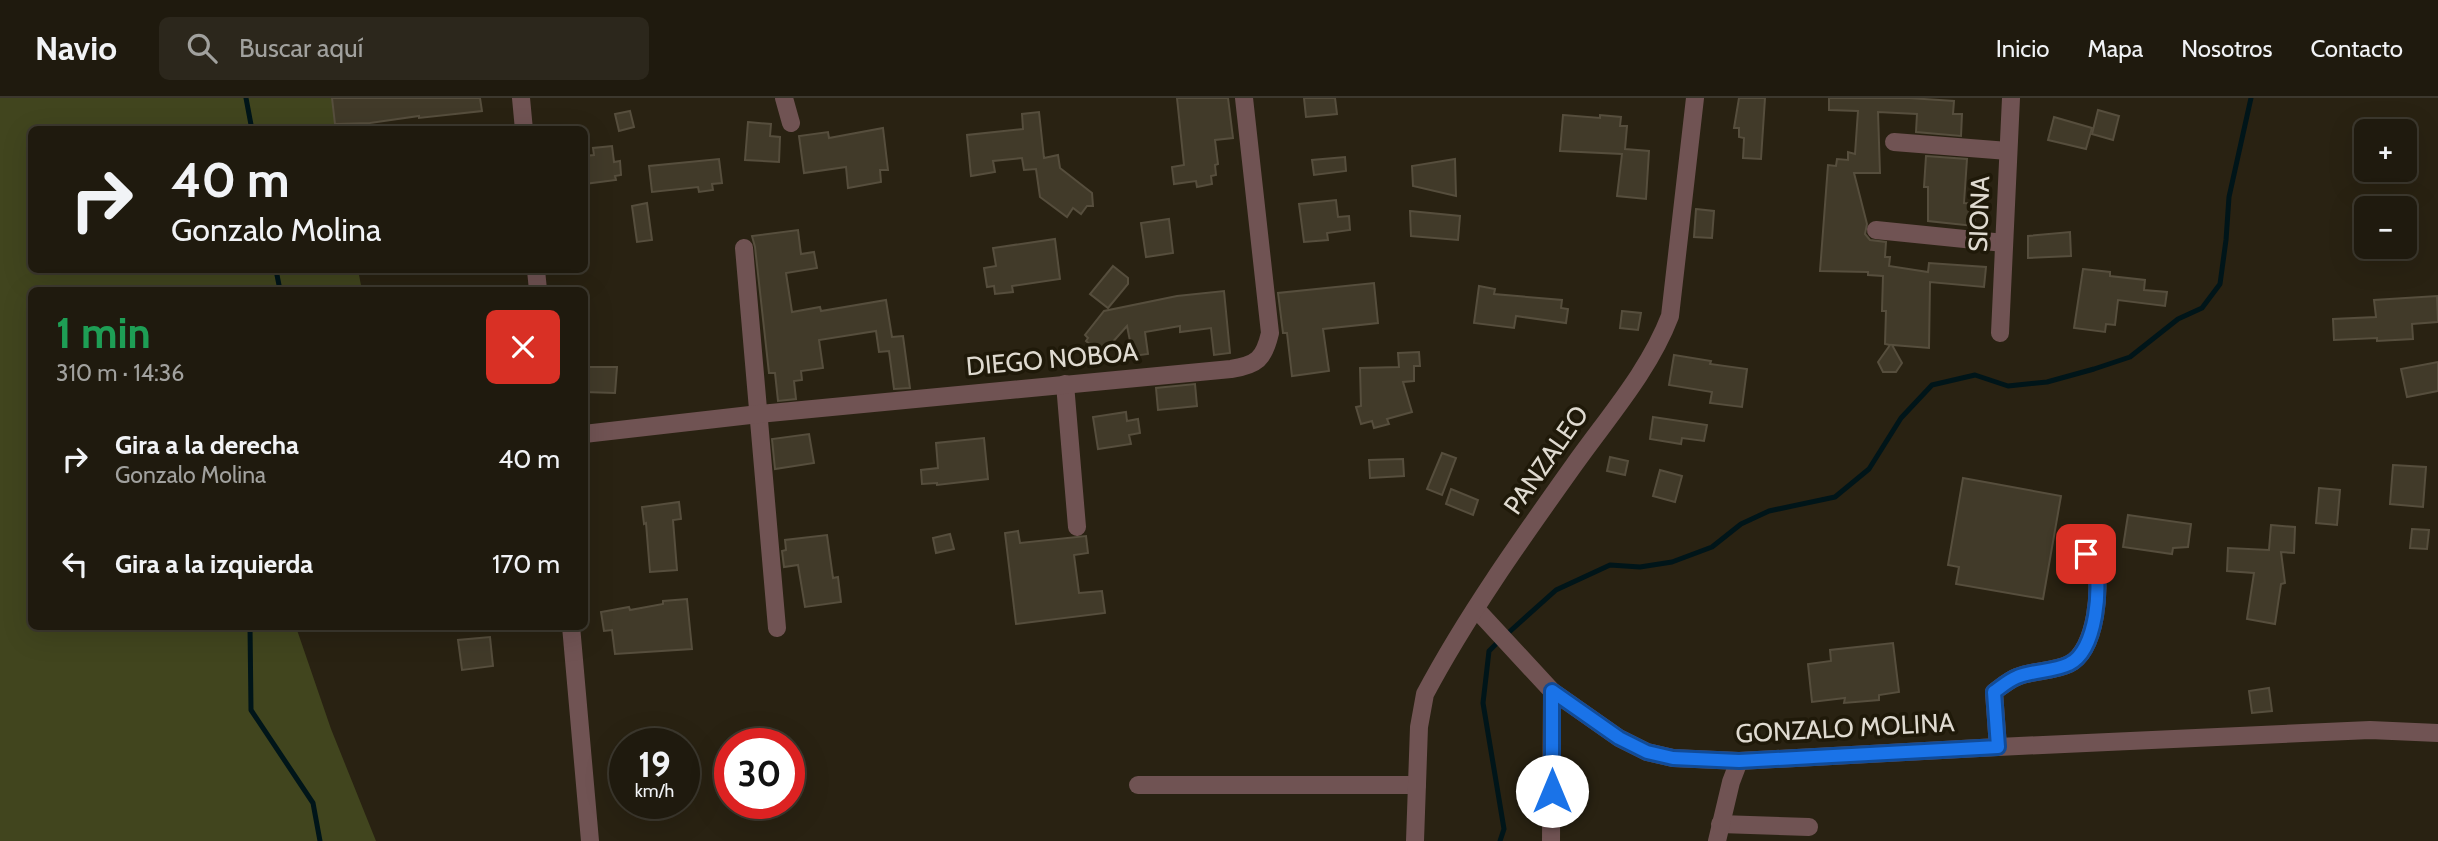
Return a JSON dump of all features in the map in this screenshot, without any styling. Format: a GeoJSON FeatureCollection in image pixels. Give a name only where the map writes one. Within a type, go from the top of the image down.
{"type":"FeatureCollection","features":[{"type":"Feature","properties":{"kind":"street"},"geometry":{"type":"LineString","coordinates":[[521,98],[524,126]]}},
{"type":"Feature","properties":{"kind":"street"},"geometry":{"type":"LineString","coordinates":[[784,98],[790,123]]}},
{"type":"Feature","properties":{"kind":"street","name":"DIEGO NOBOA"},"geometry":{"type":"LineString","coordinates":[[588,434],[759,414],[1246,367],[1256,362],[1266,349],[1270,333],[1244,98]]}},
{"type":"Feature","properties":{"kind":"street","name":"PANZALEO"},"geometry":{"type":"LineString","coordinates":[[1415,841],[1419,727],[1425,694],[1541,512],[1659,344],[1670,316],[1695,98]]}},
{"type":"Feature","properties":{"kind":"street","name":"SIONA"},"geometry":{"type":"LineString","coordinates":[[2000,333],[2011,98]]}},
{"type":"Feature","properties":{"kind":"street"},"geometry":{"type":"LineString","coordinates":[[1894,142],[2008,151]]}},
{"type":"Feature","properties":{"kind":"street"},"geometry":{"type":"LineString","coordinates":[[1877,230],[2004,243]]}},
{"type":"Feature","properties":{"kind":"street"},"geometry":{"type":"LineString","coordinates":[[744,248],[777,628]]}},
{"type":"Feature","properties":{"kind":"street"},"geometry":{"type":"LineString","coordinates":[[1065,384],[1077,527]]}},
{"type":"Feature","properties":{"kind":"street"},"geometry":{"type":"LineString","coordinates":[[1998,747],[1994,692],[2016,677],[2071,663],[2083,649],[2092,630],[2098,593],[2094,559],[2086,554],[2067,554]]}},
{"type":"Feature","properties":{"kind":"street","name":"GONZALO MOLINA"},"geometry":{"type":"LineString","coordinates":[[1477,610],[1552,691],[1619,738],[1647,752],[1673,758],[1739,761],[2370,730],[2438,733]]}},
{"type":"Feature","properties":{"kind":"street"},"geometry":{"type":"LineString","coordinates":[[571,630],[590,841]]}},
{"type":"Feature","properties":{"kind":"street"},"geometry":{"type":"LineString","coordinates":[[1551,841],[1552,691]]}},
{"type":"Feature","properties":{"kind":"street"},"geometry":{"type":"LineString","coordinates":[[1739,761],[1719,832],[1809,827]]}},
{"type":"Feature","properties":{"kind":"street"},"geometry":{"type":"LineString","coordinates":[[1138,785],[1417,785]]}},
{"type":"Feature","properties":{"kind":"green space"},"geometry":{"type":"Polygon","coordinates":[[[0,98],[357,98],[356,126],[28,126],[28,273],[359,273],[361,287],[28,287],[28,630],[297,630],[331,729],[376,841],[0,841],[0,98]]]}},
{"type":"Feature","properties":{"kind":"building"},"geometry":{"type":"Polygon","coordinates":[[[332,98],[480,98],[482,111],[335,124],[332,98]]]}},
{"type":"Feature","properties":{"kind":"building"},"geometry":{"type":"Polygon","coordinates":[[[1177,98],[1228,98],[1233,138],[1215,140],[1218,164],[1215,165],[1216,175],[1211,176],[1212,184],[1197,187],[1196,181],[1174,184],[1172,167],[1184,165],[1177,98]]]}},
{"type":"Feature","properties":{"kind":"building"},"geometry":{"type":"Polygon","coordinates":[[[1304,98],[1335,98],[1337,114],[1306,117],[1304,98]]]}},
{"type":"Feature","properties":{"kind":"building"},"geometry":{"type":"Polygon","coordinates":[[[1739,98],[1765,98],[1761,159],[1743,158],[1744,138],[1739,137],[1739,128],[1734,128],[1739,98]]]}},
{"type":"Feature","properties":{"kind":"building"},"geometry":{"type":"Polygon","coordinates":[[[1829,98],[1954,101],[1953,114],[1962,114],[1961,136],[1916,132],[1917,114],[1878,112],[1880,173],[1854,173],[1867,224],[1865,234],[1870,240],[1886,242],[1885,257],[1890,257],[1889,266],[1928,272],[1929,263],[1986,267],[1984,287],[1930,282],[1929,348],[1892,345],[1902,363],[1896,372],[1883,372],[1878,362],[1890,345],[1885,344],[1883,276],[1868,275],[1868,272],[1820,271],[1828,165],[1836,166],[1837,159],[1848,160],[1848,152],[1855,154],[1858,111],[1829,110],[1829,98]]]}},
{"type":"Feature","properties":{"kind":"building"},"geometry":{"type":"Polygon","coordinates":[[[2098,110],[2119,116],[2113,140],[2092,134],[2098,110]]]}},
{"type":"Feature","properties":{"kind":"building"},"geometry":{"type":"Polygon","coordinates":[[[630,111],[634,127],[619,131],[615,114],[630,111]]]}},
{"type":"Feature","properties":{"kind":"building"},"geometry":{"type":"Polygon","coordinates":[[[1039,112],[1044,158],[1058,155],[1060,168],[1092,193],[1093,206],[1087,206],[1081,214],[1073,208],[1067,217],[1040,197],[1036,169],[1024,170],[1022,158],[993,161],[995,172],[971,176],[967,135],[1023,129],[1022,114],[1039,112]]]}},
{"type":"Feature","properties":{"kind":"building"},"geometry":{"type":"Polygon","coordinates":[[[1563,115],[1621,117],[1620,126],[1627,126],[1625,149],[1649,151],[1646,199],[1617,196],[1622,154],[1560,151],[1563,115]]]}},
{"type":"Feature","properties":{"kind":"building"},"geometry":{"type":"Polygon","coordinates":[[[2054,117],[2092,128],[2086,149],[2048,140],[2054,117]]]}},
{"type":"Feature","properties":{"kind":"building"},"geometry":{"type":"Polygon","coordinates":[[[748,122],[771,124],[770,136],[780,137],[779,162],[745,160],[748,122]]]}},
{"type":"Feature","properties":{"kind":"building"},"geometry":{"type":"Polygon","coordinates":[[[883,128],[888,170],[880,170],[881,182],[848,188],[846,167],[804,173],[799,136],[828,132],[829,138],[883,128]]]}},
{"type":"Feature","properties":{"kind":"building"},"geometry":{"type":"Polygon","coordinates":[[[612,146],[614,162],[620,161],[621,175],[615,176],[616,180],[588,184],[588,156],[594,155],[593,148],[612,146]]]}},
{"type":"Feature","properties":{"kind":"building"},"geometry":{"type":"Polygon","coordinates":[[[1926,156],[1967,159],[1964,203],[1976,204],[1974,226],[1928,221],[1928,187],[1924,187],[1926,156]]]}},
{"type":"Feature","properties":{"kind":"building"},"geometry":{"type":"Polygon","coordinates":[[[1345,157],[1346,171],[1314,175],[1312,160],[1345,157]]]}},
{"type":"Feature","properties":{"kind":"building"},"geometry":{"type":"Polygon","coordinates":[[[719,159],[722,183],[712,184],[713,190],[699,192],[698,187],[652,192],[649,166],[719,159]]]}},
{"type":"Feature","properties":{"kind":"building"},"geometry":{"type":"Polygon","coordinates":[[[1455,159],[1456,196],[1413,186],[1412,166],[1455,159]]]}},
{"type":"Feature","properties":{"kind":"building"},"geometry":{"type":"Polygon","coordinates":[[[1336,200],[1338,217],[1349,216],[1350,230],[1327,233],[1328,240],[1304,242],[1299,204],[1336,200]]]}},
{"type":"Feature","properties":{"kind":"building"},"geometry":{"type":"Polygon","coordinates":[[[647,203],[652,240],[637,242],[632,206],[647,203]]]}},
{"type":"Feature","properties":{"kind":"building"},"geometry":{"type":"Polygon","coordinates":[[[1696,209],[1714,211],[1712,238],[1694,237],[1696,209]]]}},
{"type":"Feature","properties":{"kind":"building"},"geometry":{"type":"Polygon","coordinates":[[[1410,211],[1460,216],[1458,240],[1411,236],[1410,211]]]}},
{"type":"Feature","properties":{"kind":"building"},"geometry":{"type":"Polygon","coordinates":[[[1169,219],[1173,253],[1146,257],[1141,223],[1169,219]]]}},
{"type":"Feature","properties":{"kind":"building"},"geometry":{"type":"Polygon","coordinates":[[[798,230],[801,254],[814,252],[817,268],[786,273],[792,312],[820,307],[821,311],[886,300],[892,337],[903,336],[910,388],[894,389],[889,351],[879,352],[876,331],[819,340],[823,368],[801,371],[802,380],[794,381],[796,399],[778,401],[775,373],[769,373],[752,236],[798,230]]]}},
{"type":"Feature","properties":{"kind":"building"},"geometry":{"type":"Polygon","coordinates":[[[2070,232],[2071,256],[2028,258],[2028,236],[2070,232]]]}},
{"type":"Feature","properties":{"kind":"building"},"geometry":{"type":"Polygon","coordinates":[[[1055,239],[1060,279],[1012,286],[1013,292],[995,294],[994,286],[987,287],[984,268],[996,266],[993,248],[1055,239]]]}},
{"type":"Feature","properties":{"kind":"building"},"geometry":{"type":"Polygon","coordinates":[[[1113,266],[1128,278],[1128,284],[1108,308],[1090,294],[1113,266]]]}},
{"type":"Feature","properties":{"kind":"building"},"geometry":{"type":"Polygon","coordinates":[[[2083,269],[2110,272],[2110,276],[2145,280],[2144,290],[2167,292],[2165,306],[2118,300],[2115,325],[2106,324],[2105,332],[2074,328],[2083,269]]]}},
{"type":"Feature","properties":{"kind":"building"},"geometry":{"type":"Polygon","coordinates":[[[1374,283],[1378,323],[1323,329],[1329,371],[1292,376],[1287,333],[1283,333],[1278,293],[1374,283]]]}},
{"type":"Feature","properties":{"kind":"building"},"geometry":{"type":"Polygon","coordinates":[[[1479,286],[1495,289],[1494,294],[1562,300],[1561,308],[1568,309],[1566,323],[1516,316],[1514,328],[1474,323],[1479,286]]]}},
{"type":"Feature","properties":{"kind":"building"},"geometry":{"type":"Polygon","coordinates":[[[1224,291],[1230,353],[1214,355],[1211,328],[1180,332],[1180,326],[1145,332],[1148,354],[1133,356],[1127,326],[1102,354],[1086,341],[1088,338],[1085,335],[1104,311],[1177,296],[1224,291]]]}},
{"type":"Feature","properties":{"kind":"building"},"geometry":{"type":"Polygon","coordinates":[[[2437,296],[2438,322],[2412,324],[2413,339],[2334,340],[2333,319],[2376,317],[2374,300],[2437,296]]]}},
{"type":"Feature","properties":{"kind":"building"},"geometry":{"type":"Polygon","coordinates":[[[1622,311],[1641,313],[1638,330],[1620,328],[1622,311]]]}},
{"type":"Feature","properties":{"kind":"building"},"geometry":{"type":"Polygon","coordinates":[[[1419,352],[1420,366],[1414,366],[1414,381],[1403,382],[1412,412],[1387,419],[1389,424],[1374,428],[1372,421],[1361,424],[1356,407],[1361,406],[1360,368],[1399,367],[1398,353],[1419,352]]]}},
{"type":"Feature","properties":{"kind":"building"},"geometry":{"type":"Polygon","coordinates":[[[1674,355],[1747,369],[1742,407],[1710,403],[1712,392],[1669,385],[1674,355]]]}},
{"type":"Feature","properties":{"kind":"building"},"geometry":{"type":"Polygon","coordinates":[[[2438,362],[2438,391],[2407,397],[2401,369],[2438,362]]]}},
{"type":"Feature","properties":{"kind":"building"},"geometry":{"type":"Polygon","coordinates":[[[588,367],[617,367],[615,393],[588,392],[588,367]]]}},
{"type":"Feature","properties":{"kind":"building"},"geometry":{"type":"Polygon","coordinates":[[[1195,384],[1197,406],[1158,410],[1156,388],[1195,384]]]}},
{"type":"Feature","properties":{"kind":"building"},"geometry":{"type":"Polygon","coordinates":[[[1126,412],[1127,421],[1138,419],[1140,433],[1129,435],[1131,444],[1098,449],[1093,417],[1126,412]]]}},
{"type":"Feature","properties":{"kind":"building"},"geometry":{"type":"Polygon","coordinates":[[[1653,417],[1707,425],[1704,441],[1682,438],[1681,444],[1650,439],[1653,417]]]}},
{"type":"Feature","properties":{"kind":"building"},"geometry":{"type":"Polygon","coordinates":[[[809,434],[814,463],[775,469],[772,439],[809,434]]]}},
{"type":"Feature","properties":{"kind":"building"},"geometry":{"type":"Polygon","coordinates":[[[984,438],[988,479],[937,485],[922,484],[921,470],[938,468],[936,443],[984,438]]]}},
{"type":"Feature","properties":{"kind":"building"},"geometry":{"type":"Polygon","coordinates":[[[1442,453],[1456,458],[1442,495],[1427,489],[1442,453]]]}},
{"type":"Feature","properties":{"kind":"building"},"geometry":{"type":"Polygon","coordinates":[[[1610,457],[1628,461],[1625,475],[1607,471],[1610,457]]]}},
{"type":"Feature","properties":{"kind":"building"},"geometry":{"type":"Polygon","coordinates":[[[1403,459],[1404,476],[1370,478],[1369,460],[1403,459]]]}},
{"type":"Feature","properties":{"kind":"building"},"geometry":{"type":"Polygon","coordinates":[[[2393,465],[2426,467],[2423,507],[2390,504],[2393,465]]]}},
{"type":"Feature","properties":{"kind":"building"},"geometry":{"type":"Polygon","coordinates":[[[1660,470],[1682,476],[1675,502],[1653,496],[1660,470]]]}},
{"type":"Feature","properties":{"kind":"building"},"geometry":{"type":"Polygon","coordinates":[[[1963,478],[2061,496],[2043,599],[1956,584],[1959,567],[1948,565],[1963,478]]]}},
{"type":"Feature","properties":{"kind":"building"},"geometry":{"type":"Polygon","coordinates":[[[2319,488],[2340,490],[2337,525],[2316,523],[2319,488]]]}},
{"type":"Feature","properties":{"kind":"building"},"geometry":{"type":"Polygon","coordinates":[[[1451,489],[1478,500],[1473,515],[1446,504],[1451,489]]]}},
{"type":"Feature","properties":{"kind":"building"},"geometry":{"type":"Polygon","coordinates":[[[679,502],[681,519],[673,520],[677,570],[650,572],[642,507],[679,502]]]}},
{"type":"Feature","properties":{"kind":"building"},"geometry":{"type":"Polygon","coordinates":[[[2128,515],[2191,524],[2188,547],[2173,548],[2172,554],[2123,547],[2128,515]]]}},
{"type":"Feature","properties":{"kind":"building"},"geometry":{"type":"Polygon","coordinates":[[[2271,525],[2295,527],[2294,553],[2281,552],[2285,583],[2281,584],[2275,624],[2247,619],[2254,573],[2227,571],[2228,548],[2269,550],[2271,525]]]}},
{"type":"Feature","properties":{"kind":"building"},"geometry":{"type":"Polygon","coordinates":[[[2412,529],[2429,530],[2427,549],[2410,548],[2412,529]]]}},
{"type":"Feature","properties":{"kind":"building"},"geometry":{"type":"Polygon","coordinates":[[[1018,531],[1020,543],[1086,536],[1088,553],[1074,555],[1079,593],[1102,591],[1105,613],[1016,624],[1005,533],[1018,531]]]}},
{"type":"Feature","properties":{"kind":"building"},"geometry":{"type":"Polygon","coordinates":[[[950,534],[954,549],[936,553],[933,538],[950,534]]]}},
{"type":"Feature","properties":{"kind":"building"},"geometry":{"type":"Polygon","coordinates":[[[827,535],[833,578],[838,577],[841,602],[805,607],[798,565],[784,567],[782,551],[786,550],[785,540],[827,535]]]}},
{"type":"Feature","properties":{"kind":"building"},"geometry":{"type":"Polygon","coordinates":[[[687,599],[692,649],[615,654],[612,630],[604,631],[601,612],[629,607],[630,610],[663,604],[663,601],[687,599]]]}},
{"type":"Feature","properties":{"kind":"building"},"geometry":{"type":"Polygon","coordinates":[[[490,637],[493,666],[462,670],[458,640],[490,637]]]}},
{"type":"Feature","properties":{"kind":"building"},"geometry":{"type":"Polygon","coordinates":[[[1893,643],[1899,692],[1879,695],[1879,700],[1844,703],[1845,698],[1812,702],[1808,664],[1831,661],[1830,650],[1893,643]]]}},
{"type":"Feature","properties":{"kind":"building"},"geometry":{"type":"Polygon","coordinates":[[[2269,688],[2272,711],[2252,713],[2249,691],[2269,688]]]}},
{"type":"Feature","properties":{"kind":"waterway"},"geometry":{"type":"LineString","coordinates":[[246,98],[251,126]]}},
{"type":"Feature","properties":{"kind":"waterway"},"geometry":{"type":"LineString","coordinates":[[1507,634],[1556,590],[1610,565],[1640,567],[1672,562],[1712,547],[1741,524],[1769,511],[1835,497],[1869,469],[1901,418],[1932,385],[1975,375],[2008,386],[2047,382],[2094,369],[2130,357],[2178,319],[2202,308],[2220,284],[2229,197],[2251,98]]}},
{"type":"Feature","properties":{"kind":"waterway"},"geometry":{"type":"LineString","coordinates":[[277,273],[279,287]]}},
{"type":"Feature","properties":{"kind":"waterway"},"geometry":{"type":"LineString","coordinates":[[250,630],[251,710],[313,803],[320,841]]}},
{"type":"Feature","properties":{"kind":"waterway"},"geometry":{"type":"LineString","coordinates":[[1499,641],[1489,651],[1483,703],[1504,829],[1500,841]]}},
{"type":"Feature","properties":{"kind":"route"},"geometry":{"type":"LineString","coordinates":[[1552,791],[1552,691],[1619,738],[1647,752],[1673,758],[1739,761],[1998,747],[1994,692],[2016,677],[2071,663],[2083,649],[2092,630],[2098,593],[2096,566],[2094,559],[2086,554]]}}]}
